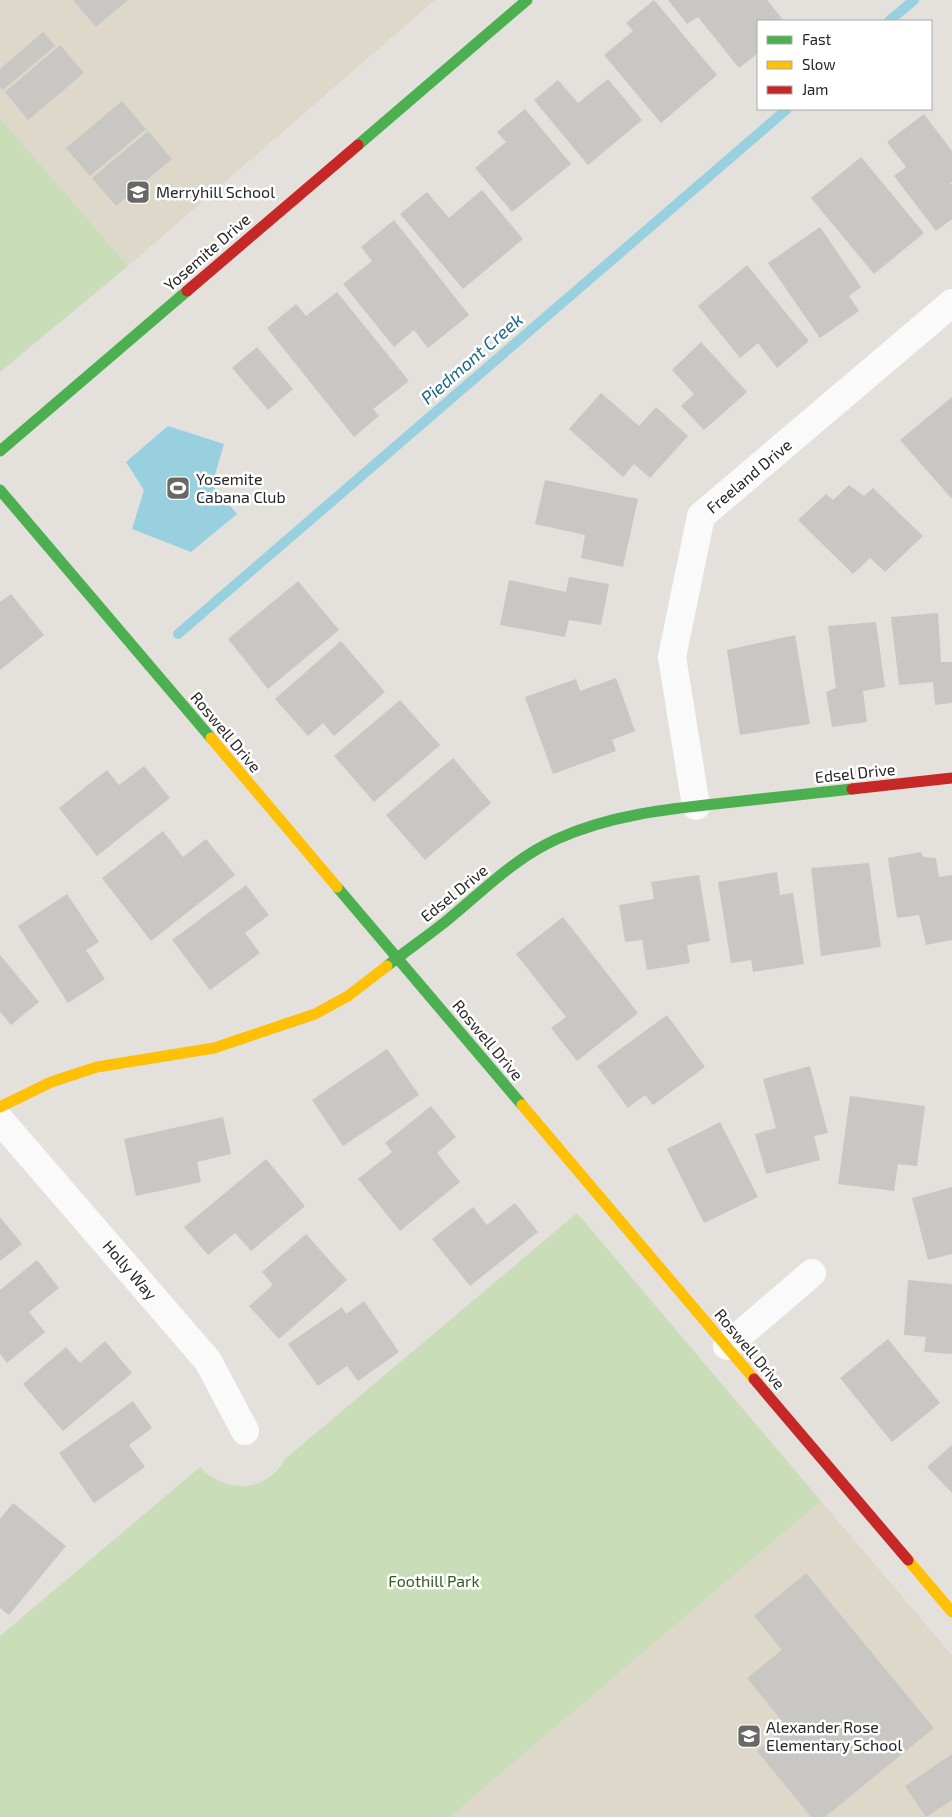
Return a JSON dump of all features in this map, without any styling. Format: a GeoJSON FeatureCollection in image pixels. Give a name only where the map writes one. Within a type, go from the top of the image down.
{"type":"FeatureCollection","features":[{"type":"Feature","properties":{"kind":"street","name":"Yosemite Drive"},"geometry":{"type":"LineString","coordinates":[[0,451],[527,0]]}},
{"type":"Feature","properties":{"kind":"street","name":"Freeland Drive"},"geometry":{"type":"LineString","coordinates":[[696,806],[672,657],[701,516],[952,303]]}},
{"type":"Feature","properties":{"kind":"street","name":"Roswell Drive"},"geometry":{"type":"LineString","coordinates":[[0,490],[952,1612]]}},
{"type":"Feature","properties":{"kind":"street","name":"Edsel Drive"},"geometry":{"type":"LineString","coordinates":[[0,1107],[51,1082],[97,1067],[214,1048],[315,1014],[348,996],[398,959],[445,922],[488,884],[523,859],[556,838],[599,823],[624,817],[696,806],[952,778]]}},
{"type":"Feature","properties":{"kind":"street","name":"Holly Way"},"geometry":{"type":"LineString","coordinates":[[0,1120],[208,1361],[245,1431]]}},
{"type":"Feature","properties":{"kind":"street"},"geometry":{"type":"LineString","coordinates":[[727,1346],[812,1273]]}},
{"type":"Feature","properties":{"kind":"shaded area","name":"Merryhill School"},"geometry":{"type":"Polygon","coordinates":[[[0,0],[435,0],[128,266],[0,118],[0,0]]]}},
{"type":"Feature","properties":{"kind":"shaded area","name":"Alexander Rose Elementary School"},"geometry":{"type":"Polygon","coordinates":[[[821,1501],[952,1655],[952,1817],[450,1817],[821,1501]]]}},
{"type":"Feature","properties":{"kind":"green space"},"geometry":{"type":"Polygon","coordinates":[[[0,118],[128,266],[0,372],[0,118]]]}},
{"type":"Feature","properties":{"kind":"green space","name":"Foothill Park"},"geometry":{"type":"Polygon","coordinates":[[[577,1213],[821,1501],[450,1817],[0,1817],[0,1636],[200,1467],[210,1476],[221,1482],[233,1485],[245,1486],[267,1479],[285,1459],[577,1213]]]}},
{"type":"Feature","properties":{"kind":"water","name":"Yosemite Cabana Club"},"geometry":{"type":"Polygon","coordinates":[[[168,426],[224,444],[212,485],[237,514],[191,552],[132,529],[144,490],[126,462],[168,426]]]}},
{"type":"Feature","properties":{"kind":"building"},"geometry":{"type":"Polygon","coordinates":[[[73,0],[128,0],[96,27],[73,0]]]}},
{"type":"Feature","properties":{"kind":"building"},"geometry":{"type":"Polygon","coordinates":[[[654,0],[717,75],[661,123],[604,55],[633,31],[626,23],[654,0]]]}},
{"type":"Feature","properties":{"kind":"building"},"geometry":{"type":"Polygon","coordinates":[[[668,0],[767,0],[783,20],[757,20],[757,54],[739,68],[698,17],[687,24],[668,0]]]}},
{"type":"Feature","properties":{"kind":"building"},"geometry":{"type":"Polygon","coordinates":[[[43,32],[55,46],[3,90],[0,87],[0,69],[43,32]]]}},
{"type":"Feature","properties":{"kind":"building"},"geometry":{"type":"Polygon","coordinates":[[[60,45],[84,73],[28,120],[5,92],[60,45]]]}},
{"type":"Feature","properties":{"kind":"building"},"geometry":{"type":"Polygon","coordinates":[[[608,79],[642,120],[588,165],[534,100],[558,80],[578,103],[608,79]]]}},
{"type":"Feature","properties":{"kind":"building"},"geometry":{"type":"Polygon","coordinates":[[[122,101],[146,129],[90,176],[66,148],[122,101]]]}},
{"type":"Feature","properties":{"kind":"building"},"geometry":{"type":"Polygon","coordinates":[[[525,109],[571,164],[512,212],[475,168],[506,142],[497,132],[525,109]]]}},
{"type":"Feature","properties":{"kind":"building"},"geometry":{"type":"Polygon","coordinates":[[[924,114],[952,151],[952,182],[950,183],[952,185],[952,219],[936,231],[894,176],[906,167],[887,142],[924,114]]]}},
{"type":"Feature","properties":{"kind":"building"},"geometry":{"type":"Polygon","coordinates":[[[148,131],[172,159],[116,206],[92,178],[148,131]]]}},
{"type":"Feature","properties":{"kind":"building"},"geometry":{"type":"Polygon","coordinates":[[[861,157],[924,233],[874,274],[811,198],[861,157]]]}},
{"type":"Feature","properties":{"kind":"building"},"geometry":{"type":"Polygon","coordinates":[[[482,190],[523,239],[463,289],[400,214],[427,192],[449,218],[482,190]]]}},
{"type":"Feature","properties":{"kind":"building"},"geometry":{"type":"Polygon","coordinates":[[[394,220],[469,315],[428,348],[414,330],[394,347],[343,284],[372,261],[361,247],[394,220]]]}},
{"type":"Feature","properties":{"kind":"building"},"geometry":{"type":"Polygon","coordinates":[[[820,227],[861,287],[849,296],[859,311],[820,338],[768,263],[820,227]]]}},
{"type":"Feature","properties":{"kind":"building"},"geometry":{"type":"Polygon","coordinates":[[[747,265],[809,341],[777,368],[758,343],[740,358],[698,306],[747,265]]]}},
{"type":"Feature","properties":{"kind":"building"},"geometry":{"type":"Polygon","coordinates":[[[337,292],[409,381],[373,409],[379,416],[354,437],[267,328],[296,304],[306,316],[337,292]]]}},
{"type":"Feature","properties":{"kind":"building"},"geometry":{"type":"Polygon","coordinates":[[[701,342],[747,392],[704,430],[681,406],[694,394],[672,370],[701,342]]]}},
{"type":"Feature","properties":{"kind":"building"},"geometry":{"type":"Polygon","coordinates":[[[257,347],[293,389],[268,410],[232,368],[257,347]]]}},
{"type":"Feature","properties":{"kind":"building"},"geometry":{"type":"Polygon","coordinates":[[[601,393],[639,426],[656,407],[688,436],[650,478],[634,464],[623,477],[569,429],[601,393]]]}},
{"type":"Feature","properties":{"kind":"building"},"geometry":{"type":"Polygon","coordinates":[[[952,397],[952,499],[900,440],[952,397]]]}},
{"type":"Feature","properties":{"kind":"building"},"geometry":{"type":"Polygon","coordinates":[[[545,480],[638,499],[623,567],[581,558],[585,535],[535,524],[545,480]]]}},
{"type":"Feature","properties":{"kind":"building"},"geometry":{"type":"Polygon","coordinates":[[[849,485],[864,496],[873,488],[923,536],[885,572],[870,558],[853,574],[798,520],[826,494],[833,500],[849,485]]]}},
{"type":"Feature","properties":{"kind":"building"},"geometry":{"type":"Polygon","coordinates":[[[569,577],[609,584],[601,625],[569,620],[565,637],[500,625],[509,580],[566,592],[569,577]]]}},
{"type":"Feature","properties":{"kind":"building"},"geometry":{"type":"Polygon","coordinates":[[[298,581],[339,630],[268,689],[228,639],[298,581]]]}},
{"type":"Feature","properties":{"kind":"building"},"geometry":{"type":"Polygon","coordinates":[[[11,594],[44,635],[0,670],[0,602],[11,594]]]}},
{"type":"Feature","properties":{"kind":"building"},"geometry":{"type":"Polygon","coordinates":[[[938,613],[941,662],[952,662],[952,703],[935,705],[933,682],[899,685],[891,617],[938,613]]]}},
{"type":"Feature","properties":{"kind":"building"},"geometry":{"type":"Polygon","coordinates":[[[876,622],[885,687],[863,691],[867,722],[832,727],[826,692],[836,688],[828,626],[876,622]]]}},
{"type":"Feature","properties":{"kind":"building"},"geometry":{"type":"Polygon","coordinates":[[[795,635],[810,724],[740,735],[727,650],[795,635]]]}},
{"type":"Feature","properties":{"kind":"building"},"geometry":{"type":"Polygon","coordinates":[[[341,641],[385,692],[334,736],[323,723],[308,736],[275,699],[341,641]]]}},
{"type":"Feature","properties":{"kind":"building"},"geometry":{"type":"Polygon","coordinates":[[[616,678],[635,731],[612,740],[616,751],[553,774],[525,697],[576,679],[580,691],[616,678]]]}},
{"type":"Feature","properties":{"kind":"building"},"geometry":{"type":"Polygon","coordinates":[[[400,700],[440,745],[374,802],[334,756],[400,700]]]}},
{"type":"Feature","properties":{"kind":"building"},"geometry":{"type":"Polygon","coordinates":[[[453,758],[491,803],[425,860],[386,815],[453,758]]]}},
{"type":"Feature","properties":{"kind":"building"},"geometry":{"type":"Polygon","coordinates":[[[144,766],[170,798],[97,856],[59,808],[107,770],[119,785],[144,766]]]}},
{"type":"Feature","properties":{"kind":"building"},"geometry":{"type":"Polygon","coordinates":[[[163,831],[183,857],[206,839],[235,875],[151,941],[102,878],[163,831]]]}},
{"type":"Feature","properties":{"kind":"building"},"geometry":{"type":"Polygon","coordinates":[[[921,852],[923,857],[936,858],[939,877],[952,875],[952,940],[926,945],[919,915],[897,918],[888,858],[921,852]]]}},
{"type":"Feature","properties":{"kind":"building"},"geometry":{"type":"Polygon","coordinates":[[[869,863],[881,947],[821,956],[811,868],[869,863]]]}},
{"type":"Feature","properties":{"kind":"building"},"geometry":{"type":"Polygon","coordinates":[[[777,872],[780,895],[793,893],[804,964],[753,972],[751,960],[731,963],[718,882],[777,872]]]}},
{"type":"Feature","properties":{"kind":"building"},"geometry":{"type":"Polygon","coordinates":[[[699,875],[710,941],[687,945],[690,963],[647,970],[642,940],[625,942],[619,905],[654,899],[651,882],[699,875]]]}},
{"type":"Feature","properties":{"kind":"building"},"geometry":{"type":"Polygon","coordinates":[[[246,885],[269,915],[245,933],[260,953],[210,990],[172,940],[246,885]]]}},
{"type":"Feature","properties":{"kind":"building"},"geometry":{"type":"Polygon","coordinates":[[[67,894],[99,942],[86,950],[105,979],[68,1003],[18,926],[67,894]]]}},
{"type":"Feature","properties":{"kind":"building"},"geometry":{"type":"Polygon","coordinates":[[[563,917],[638,1013],[577,1061],[551,1028],[566,1017],[516,954],[563,917]]]}},
{"type":"Feature","properties":{"kind":"building"},"geometry":{"type":"Polygon","coordinates":[[[0,955],[39,1002],[11,1025],[0,1012],[0,955]]]}},
{"type":"Feature","properties":{"kind":"building"},"geometry":{"type":"Polygon","coordinates":[[[667,1015],[705,1067],[653,1105],[645,1095],[628,1108],[597,1066],[667,1015]]]}},
{"type":"Feature","properties":{"kind":"building"},"geometry":{"type":"Polygon","coordinates":[[[387,1049],[419,1095],[343,1146],[312,1100],[387,1049]]]}},
{"type":"Feature","properties":{"kind":"building"},"geometry":{"type":"Polygon","coordinates":[[[810,1066],[828,1133],[814,1136],[820,1160],[766,1174],[755,1134],[776,1128],[763,1079],[810,1066]]]}},
{"type":"Feature","properties":{"kind":"building"},"geometry":{"type":"Polygon","coordinates":[[[850,1096],[925,1106],[917,1166],[898,1164],[894,1191],[838,1184],[850,1096]]]}},
{"type":"Feature","properties":{"kind":"building"},"geometry":{"type":"Polygon","coordinates":[[[431,1106],[456,1137],[437,1153],[460,1182],[400,1231],[358,1179],[392,1152],[385,1143],[431,1106]]]}},
{"type":"Feature","properties":{"kind":"building"},"geometry":{"type":"Polygon","coordinates":[[[223,1117],[231,1154],[197,1162],[201,1182],[136,1196],[124,1139],[223,1117]]]}},
{"type":"Feature","properties":{"kind":"building"},"geometry":{"type":"Polygon","coordinates":[[[720,1122],[758,1197],[704,1223],[667,1149],[720,1122]]]}},
{"type":"Feature","properties":{"kind":"building"},"geometry":{"type":"Polygon","coordinates":[[[266,1159],[305,1206],[251,1251],[235,1233],[208,1255],[184,1227],[266,1159]]]}},
{"type":"Feature","properties":{"kind":"building"},"geometry":{"type":"Polygon","coordinates":[[[952,1187],[952,1254],[928,1260],[912,1198],[952,1187]]]}},
{"type":"Feature","properties":{"kind":"building"},"geometry":{"type":"Polygon","coordinates":[[[515,1203],[538,1232],[470,1286],[432,1239],[473,1207],[487,1225],[515,1203]]]}},
{"type":"Feature","properties":{"kind":"building"},"geometry":{"type":"Polygon","coordinates":[[[0,1217],[22,1244],[0,1261],[0,1217]]]}},
{"type":"Feature","properties":{"kind":"building"},"geometry":{"type":"Polygon","coordinates":[[[306,1234],[347,1280],[279,1339],[249,1306],[273,1285],[262,1272],[306,1234]]]}},
{"type":"Feature","properties":{"kind":"building"},"geometry":{"type":"Polygon","coordinates":[[[37,1260],[59,1288],[29,1312],[45,1332],[7,1363],[0,1354],[0,1290],[37,1260]]]}},
{"type":"Feature","properties":{"kind":"building"},"geometry":{"type":"Polygon","coordinates":[[[908,1280],[952,1284],[952,1354],[924,1352],[926,1337],[904,1335],[908,1280]]]}},
{"type":"Feature","properties":{"kind":"building"},"geometry":{"type":"Polygon","coordinates":[[[364,1301],[399,1352],[358,1381],[347,1366],[318,1386],[288,1344],[342,1307],[346,1314],[364,1301]]]}},
{"type":"Feature","properties":{"kind":"building"},"geometry":{"type":"Polygon","coordinates":[[[888,1339],[940,1403],[892,1442],[840,1378],[888,1339]]]}},
{"type":"Feature","properties":{"kind":"building"},"geometry":{"type":"Polygon","coordinates":[[[105,1341],[132,1373],[63,1431],[23,1384],[66,1347],[80,1363],[105,1341]]]}},
{"type":"Feature","properties":{"kind":"building"},"geometry":{"type":"Polygon","coordinates":[[[133,1401],[152,1428],[129,1445],[145,1467],[94,1503],[59,1453],[133,1401]]]}},
{"type":"Feature","properties":{"kind":"building"},"geometry":{"type":"Polygon","coordinates":[[[952,1445],[952,1493],[927,1467],[952,1445]]]}},
{"type":"Feature","properties":{"kind":"building"},"geometry":{"type":"Polygon","coordinates":[[[13,1503],[66,1546],[9,1615],[0,1608],[0,1519],[13,1503]]]}},
{"type":"Feature","properties":{"kind":"building"},"geometry":{"type":"Polygon","coordinates":[[[806,1573],[934,1728],[825,1817],[811,1817],[757,1751],[786,1726],[747,1678],[782,1650],[754,1616],[806,1573]]]}},
{"type":"Feature","properties":{"kind":"building"},"geometry":{"type":"Polygon","coordinates":[[[952,1754],[952,1800],[926,1817],[905,1786],[952,1754]]]}},
{"type":"Feature","properties":{"kind":"waterway","name":"Piedmont Creek"},"geometry":{"type":"LineString","coordinates":[[890,20],[914,0]]}},
{"type":"Feature","properties":{"kind":"waterway","name":"Piedmont Creek"},"geometry":{"type":"LineString","coordinates":[[178,634],[786,110]]}},
{"type":"Feature","properties":{"kind":"traffic: fast"},"geometry":{"type":"LineString","coordinates":[[358,145],[527,0]]}},
{"type":"Feature","properties":{"kind":"traffic: fast"},"geometry":{"type":"LineString","coordinates":[[0,451],[187,291]]}},
{"type":"Feature","properties":{"kind":"traffic: fast"},"geometry":{"type":"LineString","coordinates":[[0,490],[211,738]]}},
{"type":"Feature","properties":{"kind":"traffic: fast"},"geometry":{"type":"LineString","coordinates":[[387,966],[526,856],[557,839],[577,831],[639,814],[852,789]]}},
{"type":"Feature","properties":{"kind":"traffic: fast"},"geometry":{"type":"LineString","coordinates":[[337,887],[522,1105]]}},
{"type":"Feature","properties":{"kind":"traffic: slow"},"geometry":{"type":"LineString","coordinates":[[211,738],[337,887]]}},
{"type":"Feature","properties":{"kind":"traffic: slow"},"geometry":{"type":"LineString","coordinates":[[0,1107],[51,1082],[97,1067],[214,1048],[315,1014],[348,996],[387,966]]}},
{"type":"Feature","properties":{"kind":"traffic: slow"},"geometry":{"type":"LineString","coordinates":[[522,1105],[754,1379]]}},
{"type":"Feature","properties":{"kind":"traffic: slow"},"geometry":{"type":"LineString","coordinates":[[908,1560],[952,1612]]}},
{"type":"Feature","properties":{"kind":"traffic: jam"},"geometry":{"type":"LineString","coordinates":[[187,291],[358,145]]}},
{"type":"Feature","properties":{"kind":"traffic: jam"},"geometry":{"type":"LineString","coordinates":[[852,789],[952,778]]}},
{"type":"Feature","properties":{"kind":"traffic: jam"},"geometry":{"type":"LineString","coordinates":[[754,1379],[908,1560]]}},
{"type":"Feature","properties":{"kind":"place","name":"Merryhill School"},"geometry":{"type":"Point","coordinates":[138,192]}},
{"type":"Feature","properties":{"kind":"place","name":"Yosemite Cabana Club"},"geometry":{"type":"Point","coordinates":[178,488]}},
{"type":"Feature","properties":{"kind":"place","name":"Alexander Rose Elementary School"},"geometry":{"type":"Point","coordinates":[749,1736]}}]}
